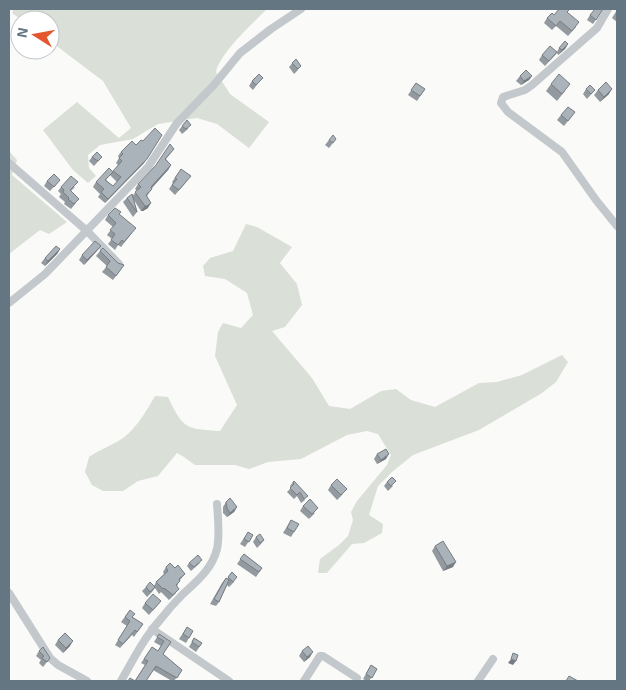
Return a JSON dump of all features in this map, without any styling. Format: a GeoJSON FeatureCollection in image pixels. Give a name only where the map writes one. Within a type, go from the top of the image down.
{"type":"FeatureCollection","features":[{"type":"Feature","properties":{"kind":"street"},"geometry":{"type":"LineString","coordinates":[[9,303],[45,274],[148,167],[176,123],[213,86],[240,53],[300,9]]}},
{"type":"Feature","properties":{"kind":"street"},"geometry":{"type":"LineString","coordinates":[[608,9],[597,28],[564,57],[525,90],[502,97],[501,103],[508,112],[562,152],[617,226]]}},
{"type":"Feature","properties":{"kind":"street"},"geometry":{"type":"LineString","coordinates":[[9,163],[87,231],[119,264]]}},
{"type":"Feature","properties":{"kind":"street"},"geometry":{"type":"LineString","coordinates":[[121,681],[152,629],[183,594],[204,575],[212,562],[217,550],[218,539],[217,504]]}},
{"type":"Feature","properties":{"kind":"street"},"geometry":{"type":"LineString","coordinates":[[9,593],[50,658],[58,665],[87,681]]}},
{"type":"Feature","properties":{"kind":"street"},"geometry":{"type":"LineString","coordinates":[[152,629],[229,681]]}},
{"type":"Feature","properties":{"kind":"street"},"geometry":{"type":"LineString","coordinates":[[304,681],[320,656],[323,656],[357,678]]}},
{"type":"Feature","properties":{"kind":"street"},"geometry":{"type":"LineString","coordinates":[[478,681],[493,659]]}},
{"type":"Feature","properties":{"kind":"shaded area"},"geometry":{"type":"Polygon","coordinates":[[[267,9],[230,47],[216,72],[230,94],[269,122],[249,148],[217,124],[197,118],[158,124],[133,139],[100,145],[88,155],[89,168],[96,176],[88,183],[73,170],[43,130],[77,102],[119,138],[131,128],[103,81],[60,49],[60,10],[14,10],[267,9]]]}},
{"type":"Feature","properties":{"kind":"shaded area"},"geometry":{"type":"Polygon","coordinates":[[[9,151],[17,160],[12,175],[67,222],[49,234],[40,230],[9,254],[9,151]]]}},
{"type":"Feature","properties":{"kind":"shaded area"},"geometry":{"type":"Polygon","coordinates":[[[246,224],[257,227],[292,247],[280,263],[297,284],[302,305],[285,327],[272,331],[312,378],[329,406],[350,409],[381,391],[396,389],[411,400],[435,407],[479,383],[497,382],[522,375],[562,355],[568,362],[556,382],[542,393],[479,430],[413,455],[392,472],[378,486],[369,515],[383,524],[382,533],[364,543],[352,544],[327,573],[318,573],[320,559],[348,536],[353,520],[351,512],[357,501],[387,465],[391,455],[378,434],[367,431],[347,435],[301,459],[268,462],[249,469],[235,465],[195,465],[177,453],[158,476],[138,481],[123,491],[103,491],[92,485],[85,472],[89,457],[120,440],[131,431],[155,396],[168,397],[182,421],[193,428],[200,429],[220,431],[237,405],[215,356],[218,332],[223,323],[241,328],[253,315],[247,293],[225,279],[205,276],[203,266],[210,258],[233,251],[246,224]]]}},
{"type":"Feature","properties":{"kind":"building"},"geometry":{"type":"Polygon","coordinates":[[[559,9],[568,9],[567,12],[579,22],[572,31],[560,21],[556,26],[547,18],[552,13],[554,15],[559,9]]]}},
{"type":"Feature","properties":{"kind":"building"},"geometry":{"type":"Polygon","coordinates":[[[595,9],[603,9],[596,20],[590,15],[595,9]]]}},
{"type":"Feature","properties":{"kind":"building"},"geometry":{"type":"Polygon","coordinates":[[[565,41],[568,44],[562,50],[559,48],[565,41]]]}},
{"type":"Feature","properties":{"kind":"building"},"geometry":{"type":"Polygon","coordinates":[[[550,46],[557,52],[549,61],[542,55],[550,46]]]}},
{"type":"Feature","properties":{"kind":"building"},"geometry":{"type":"Polygon","coordinates":[[[296,59],[301,66],[298,69],[292,63],[296,59]]]}},
{"type":"Feature","properties":{"kind":"building"},"geometry":{"type":"Polygon","coordinates":[[[526,70],[532,76],[524,81],[520,76],[526,70]]]}},
{"type":"Feature","properties":{"kind":"building"},"geometry":{"type":"Polygon","coordinates":[[[259,74],[263,78],[256,85],[252,81],[259,74]]]}},
{"type":"Feature","properties":{"kind":"building"},"geometry":{"type":"Polygon","coordinates":[[[559,74],[570,84],[562,94],[551,84],[559,74]]]}},
{"type":"Feature","properties":{"kind":"building"},"geometry":{"type":"Polygon","coordinates":[[[606,82],[612,89],[604,97],[598,90],[606,82]]]}},
{"type":"Feature","properties":{"kind":"building"},"geometry":{"type":"Polygon","coordinates":[[[416,83],[425,89],[420,96],[411,90],[416,83]]]}},
{"type":"Feature","properties":{"kind":"building"},"geometry":{"type":"Polygon","coordinates":[[[590,85],[595,90],[591,94],[586,89],[590,85]]]}},
{"type":"Feature","properties":{"kind":"building"},"geometry":{"type":"Polygon","coordinates":[[[568,107],[575,112],[568,121],[561,115],[568,107]]]}},
{"type":"Feature","properties":{"kind":"building"},"geometry":{"type":"Polygon","coordinates":[[[187,120],[191,125],[186,129],[182,126],[187,120]]]}},
{"type":"Feature","properties":{"kind":"building"},"geometry":{"type":"Polygon","coordinates":[[[155,128],[162,135],[147,159],[108,199],[101,192],[104,189],[96,182],[109,168],[113,172],[105,180],[113,186],[121,177],[113,171],[122,161],[119,158],[123,154],[121,152],[132,141],[136,145],[141,140],[143,141],[155,128]]]}},
{"type":"Feature","properties":{"kind":"building"},"geometry":{"type":"Polygon","coordinates":[[[333,135],[336,139],[333,143],[329,140],[333,135]]]}},
{"type":"Feature","properties":{"kind":"building"},"geometry":{"type":"Polygon","coordinates":[[[170,144],[174,149],[165,159],[171,165],[151,187],[152,189],[146,195],[151,203],[145,206],[135,192],[141,187],[138,184],[156,165],[170,144]]]}},
{"type":"Feature","properties":{"kind":"building"},"geometry":{"type":"Polygon","coordinates":[[[97,152],[102,157],[98,161],[92,157],[97,152]]]}},
{"type":"Feature","properties":{"kind":"building"},"geometry":{"type":"Polygon","coordinates":[[[181,169],[191,176],[179,190],[172,185],[181,169]]]}},
{"type":"Feature","properties":{"kind":"building"},"geometry":{"type":"Polygon","coordinates":[[[54,174],[60,180],[54,187],[47,181],[54,174]]]}},
{"type":"Feature","properties":{"kind":"building"},"geometry":{"type":"Polygon","coordinates":[[[71,176],[78,182],[70,190],[79,199],[74,204],[68,199],[61,187],[71,176]]]}},
{"type":"Feature","properties":{"kind":"building"},"geometry":{"type":"Polygon","coordinates":[[[132,194],[137,212],[127,198],[132,194]]]}},
{"type":"Feature","properties":{"kind":"building"},"geometry":{"type":"Polygon","coordinates":[[[115,208],[121,212],[119,214],[136,228],[124,242],[122,240],[118,245],[111,240],[115,234],[110,230],[116,223],[108,215],[115,208]]]}},
{"type":"Feature","properties":{"kind":"building"},"geometry":{"type":"Polygon","coordinates":[[[95,241],[101,246],[87,260],[82,255],[95,241]]]}},
{"type":"Feature","properties":{"kind":"building"},"geometry":{"type":"Polygon","coordinates":[[[56,246],[60,249],[48,261],[45,258],[56,246]]]}},
{"type":"Feature","properties":{"kind":"building"},"geometry":{"type":"Polygon","coordinates":[[[103,248],[118,263],[124,265],[116,276],[106,267],[110,261],[100,251],[103,248]]]}},
{"type":"Feature","properties":{"kind":"building"},"geometry":{"type":"Polygon","coordinates":[[[386,449],[389,454],[381,460],[377,454],[386,449]]]}},
{"type":"Feature","properties":{"kind":"building"},"geometry":{"type":"Polygon","coordinates":[[[392,477],[396,481],[391,486],[387,482],[392,477]]]}},
{"type":"Feature","properties":{"kind":"building"},"geometry":{"type":"Polygon","coordinates":[[[337,479],[347,489],[341,495],[331,485],[337,479]]]}},
{"type":"Feature","properties":{"kind":"building"},"geometry":{"type":"Polygon","coordinates":[[[294,481],[308,496],[304,499],[300,492],[297,495],[290,488],[294,481]]]}},
{"type":"Feature","properties":{"kind":"building"},"geometry":{"type":"Polygon","coordinates":[[[230,498],[237,507],[230,513],[226,502],[230,498]]]}},
{"type":"Feature","properties":{"kind":"building"},"geometry":{"type":"Polygon","coordinates":[[[310,499],[318,508],[312,514],[303,506],[310,499]]]}},
{"type":"Feature","properties":{"kind":"building"},"geometry":{"type":"Polygon","coordinates":[[[291,520],[299,524],[294,532],[287,528],[291,520]]]}},
{"type":"Feature","properties":{"kind":"building"},"geometry":{"type":"Polygon","coordinates":[[[248,532],[253,535],[249,542],[244,539],[248,532]]]}},
{"type":"Feature","properties":{"kind":"building"},"geometry":{"type":"Polygon","coordinates":[[[260,534],[264,540],[260,543],[256,537],[260,534]]]}},
{"type":"Feature","properties":{"kind":"building"},"geometry":{"type":"Polygon","coordinates":[[[443,541],[456,562],[447,566],[435,546],[443,541]]]}},
{"type":"Feature","properties":{"kind":"building"},"geometry":{"type":"Polygon","coordinates":[[[244,554],[262,568],[259,572],[240,559],[244,554]]]}},
{"type":"Feature","properties":{"kind":"building"},"geometry":{"type":"Polygon","coordinates":[[[198,555],[202,560],[194,567],[189,563],[198,555]]]}},
{"type":"Feature","properties":{"kind":"building"},"geometry":{"type":"Polygon","coordinates":[[[170,563],[175,568],[178,565],[185,574],[179,579],[180,581],[176,585],[179,589],[173,595],[156,582],[168,571],[166,567],[170,563]]]}},
{"type":"Feature","properties":{"kind":"building"},"geometry":{"type":"Polygon","coordinates":[[[232,572],[237,577],[233,582],[228,577],[232,572]]]}},
{"type":"Feature","properties":{"kind":"building"},"geometry":{"type":"Polygon","coordinates":[[[226,578],[229,580],[219,602],[214,599],[226,578]]]}},
{"type":"Feature","properties":{"kind":"building"},"geometry":{"type":"Polygon","coordinates":[[[150,582],[155,587],[150,592],[146,587],[150,582]]]}},
{"type":"Feature","properties":{"kind":"building"},"geometry":{"type":"Polygon","coordinates":[[[153,594],[161,601],[153,610],[145,603],[153,594]]]}},
{"type":"Feature","properties":{"kind":"building"},"geometry":{"type":"Polygon","coordinates":[[[130,610],[135,614],[132,617],[143,624],[123,644],[118,640],[130,621],[125,617],[130,610]]]}},
{"type":"Feature","properties":{"kind":"building"},"geometry":{"type":"Polygon","coordinates":[[[187,627],[193,631],[189,638],[183,634],[187,627]]]}},
{"type":"Feature","properties":{"kind":"building"},"geometry":{"type":"Polygon","coordinates":[[[65,633],[73,641],[66,648],[58,640],[65,633]]]}},
{"type":"Feature","properties":{"kind":"building"},"geometry":{"type":"Polygon","coordinates":[[[159,634],[171,642],[163,654],[182,670],[177,678],[156,666],[146,681],[135,681],[148,661],[144,659],[152,647],[158,651],[164,641],[157,637],[159,634]]]}},
{"type":"Feature","properties":{"kind":"building"},"geometry":{"type":"Polygon","coordinates":[[[194,638],[202,643],[199,647],[192,642],[194,638]]]}},
{"type":"Feature","properties":{"kind":"building"},"geometry":{"type":"Polygon","coordinates":[[[308,646],[313,652],[307,657],[302,651],[308,646]]]}},
{"type":"Feature","properties":{"kind":"building"},"geometry":{"type":"Polygon","coordinates":[[[43,647],[50,658],[47,662],[42,658],[44,656],[39,651],[43,647]]]}},
{"type":"Feature","properties":{"kind":"building"},"geometry":{"type":"Polygon","coordinates":[[[513,653],[518,655],[516,661],[511,659],[513,653]]]}},
{"type":"Feature","properties":{"kind":"building"},"geometry":{"type":"Polygon","coordinates":[[[371,665],[377,669],[372,678],[366,674],[371,665]]]}},
{"type":"Feature","properties":{"kind":"building"},"geometry":{"type":"Polygon","coordinates":[[[569,676],[578,681],[566,681],[569,676]]]}}]}
